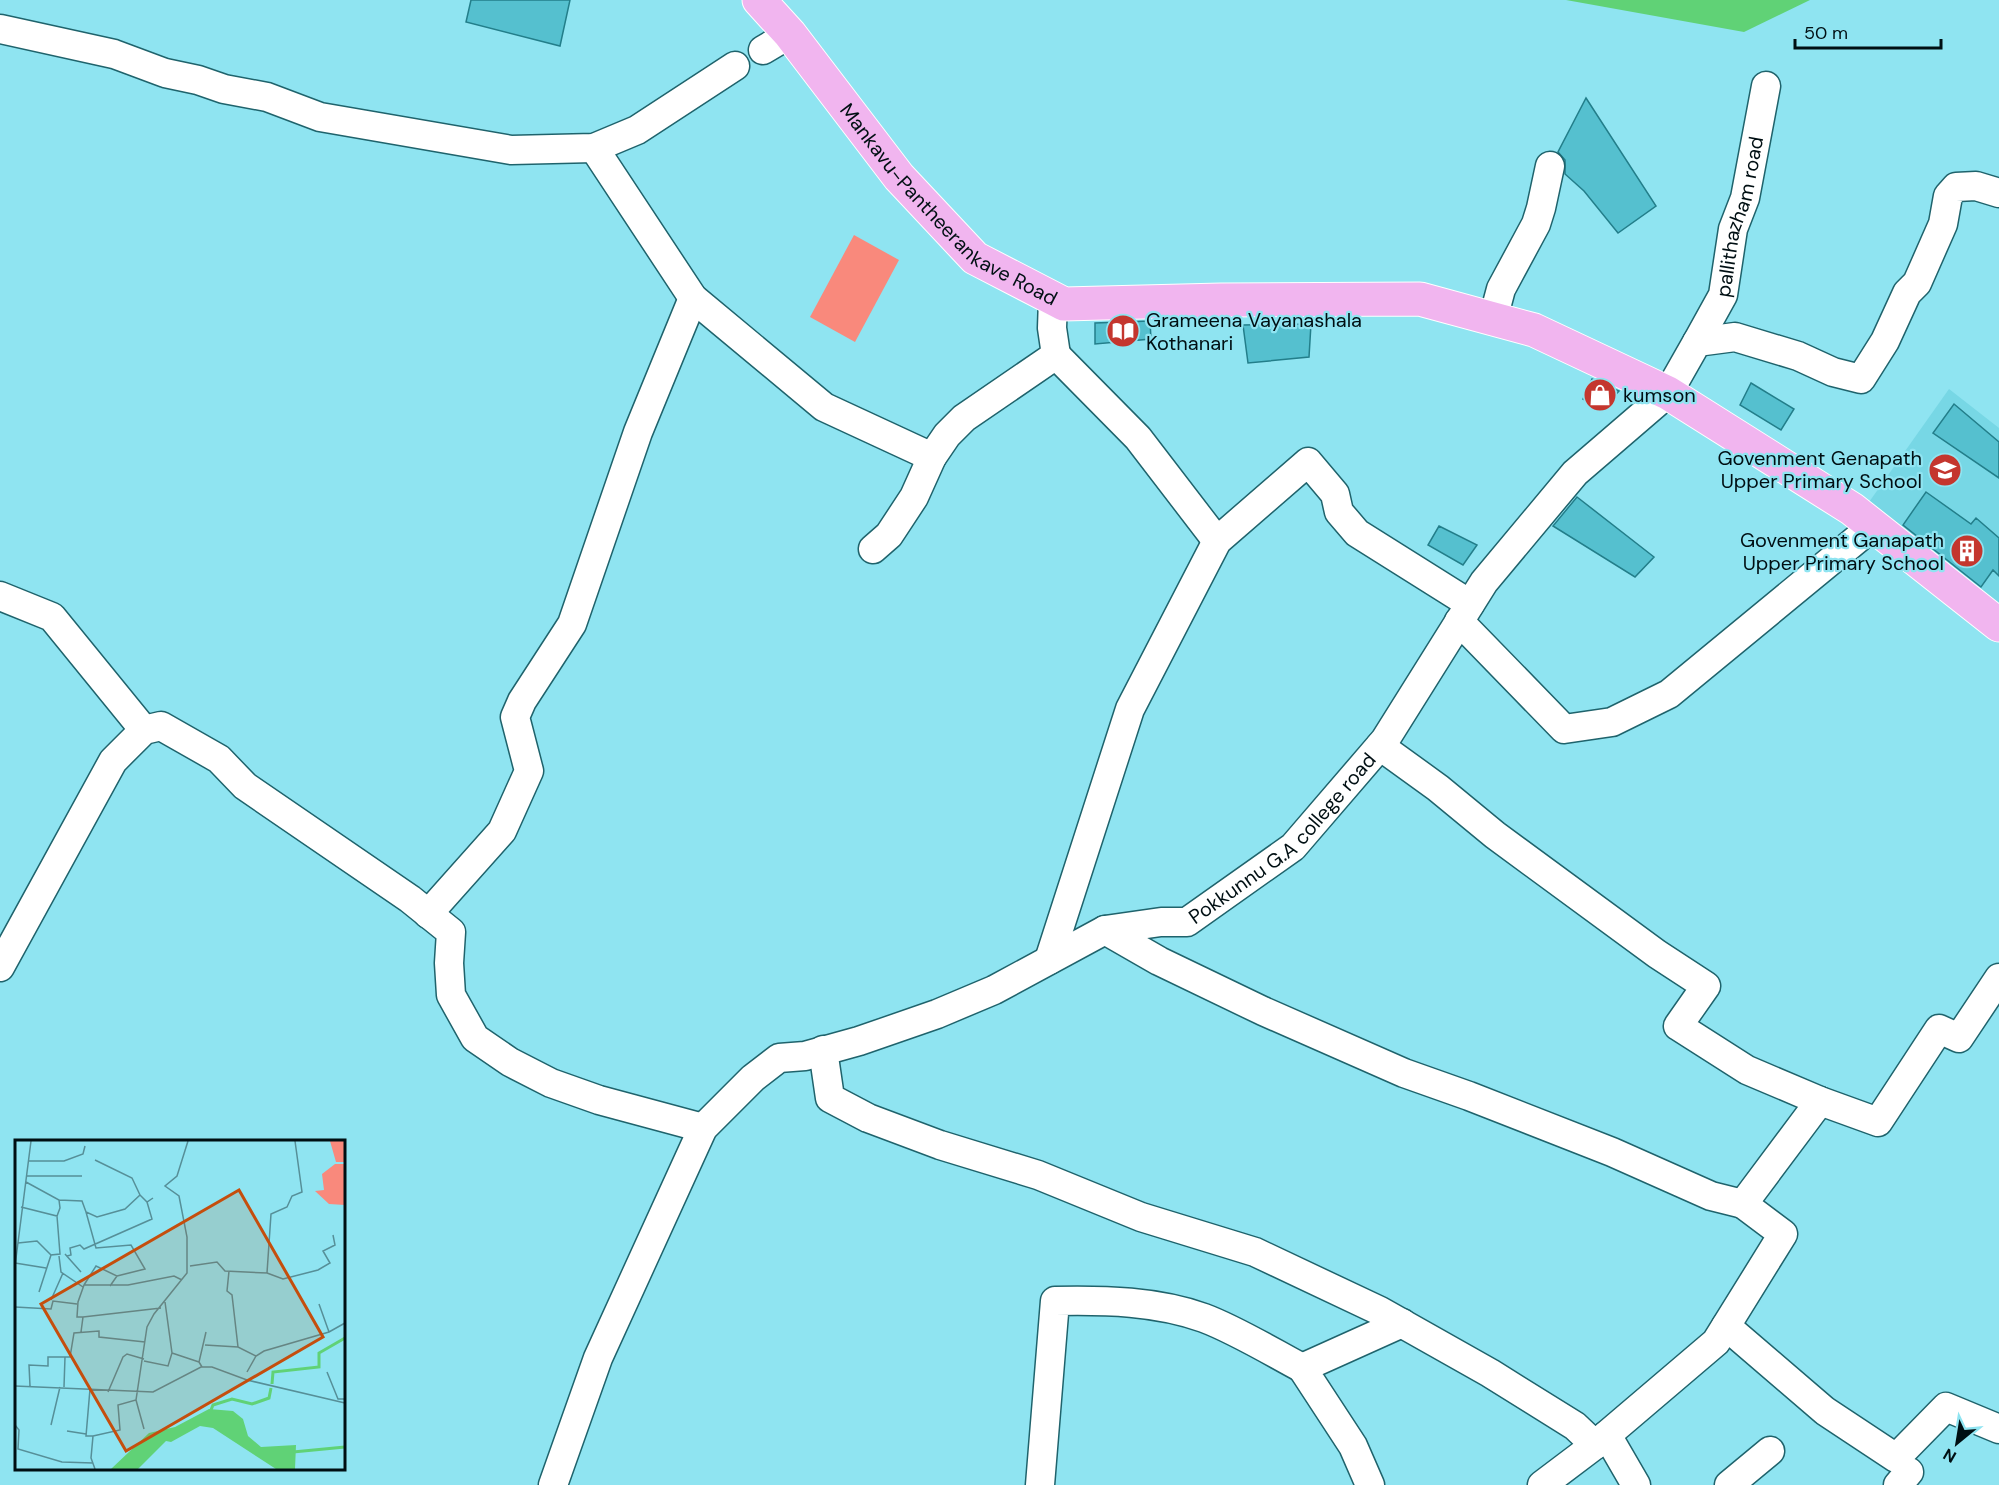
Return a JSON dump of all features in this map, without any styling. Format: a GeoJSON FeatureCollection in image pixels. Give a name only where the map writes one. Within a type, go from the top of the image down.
{"type":"FeatureCollection","features":[{"type":"Feature","properties":{"kind":"main road","name":"Mankavu-Pantheerankave Road"},"geometry":{"type":"LineString","coordinates":[[759,0],[777,42],[975,258],[1053,299],[1064,304],[1420,299],[1534,330],[1668,393],[1852,509],[1999,625]]}},
{"type":"Feature","properties":{"kind":"street"},"geometry":{"type":"LineString","coordinates":[[0,29],[114,54],[165,73],[198,80],[224,89],[267,97],[320,117],[512,150],[594,148],[637,130],[735,66]]}},
{"type":"Feature","properties":{"kind":"street","name":"pallithazham road"},"geometry":{"type":"LineString","coordinates":[[1668,393],[1723,295],[1733,230],[1745,198],[1766,86]]}},
{"type":"Feature","properties":{"kind":"street"},"geometry":{"type":"LineString","coordinates":[[594,148],[693,298],[824,407],[932,457]]}},
{"type":"Feature","properties":{"kind":"street"},"geometry":{"type":"LineString","coordinates":[[1493,319],[1501,289],[1536,224],[1542,208],[1550,166]]}},
{"type":"Feature","properties":{"kind":"street"},"geometry":{"type":"LineString","coordinates":[[1697,342],[1735,338],[1798,357],[1833,372],[1861,379],[1885,341],[1907,293],[1917,283],[1943,224],[1948,196],[1956,187],[1976,186],[1999,193]]}},
{"type":"Feature","properties":{"kind":"street"},"geometry":{"type":"LineString","coordinates":[[428,914],[502,831],[529,771],[515,717],[522,701],[572,624],[638,432],[693,298]]}},
{"type":"Feature","properties":{"kind":"street"},"geometry":{"type":"LineString","coordinates":[[1053,299],[1052,328],[1056,355],[1138,438],[1217,540]]}},
{"type":"Feature","properties":{"kind":"street"},"geometry":{"type":"LineString","coordinates":[[873,549],[889,535],[914,497],[932,457],[947,435],[964,418],[1056,355]]}},
{"type":"Feature","properties":{"kind":"street","name":"Pokkunnu G.A college road"},"geometry":{"type":"LineString","coordinates":[[703,1128],[753,1078],[779,1058],[805,1056],[859,1041],[937,1014],[994,990],[1105,930],[1161,922],[1187,922],[1293,847],[1380,746],[1484,582],[1575,473],[1668,393]]}},
{"type":"Feature","properties":{"kind":"street"},"geometry":{"type":"LineString","coordinates":[[1049,960],[1130,709],[1217,540],[1308,462],[1335,494],[1339,512],[1358,533],[1465,612],[1564,729],[1612,722],[1669,694],[1873,526]]}},
{"type":"Feature","properties":{"kind":"street"},"geometry":{"type":"LineString","coordinates":[[0,596],[52,617],[144,730]]}},
{"type":"Feature","properties":{"kind":"street"},"geometry":{"type":"LineString","coordinates":[[0,967],[113,761],[144,730],[161,726],[219,759],[245,786],[391,886],[451,932],[449,963],[451,995],[476,1038],[510,1062],[551,1083],[598,1100],[703,1128],[598,1358],[553,1485]]}},
{"type":"Feature","properties":{"kind":"street"},"geometry":{"type":"LineString","coordinates":[[1380,746],[1438,788],[1495,835],[1657,954],[1706,986],[1678,1026],[1747,1070],[1820,1101],[1878,1122],[1938,1029],[1959,1038],[1999,978]]}},
{"type":"Feature","properties":{"kind":"street"},"geometry":{"type":"LineString","coordinates":[[1105,930],[1160,961],[1263,1011],[1404,1073],[1612,1152],[1711,1196],[1743,1204],[1783,1234],[1716,1342],[1601,1440],[1542,1485]]}},
{"type":"Feature","properties":{"kind":"street"},"geometry":{"type":"LineString","coordinates":[[823,1050],[830,1098],[868,1118],[940,1145],[1038,1175],[1141,1216],[1255,1252],[1402,1323],[1601,1440],[1635,1485]]}},
{"type":"Feature","properties":{"kind":"street"},"geometry":{"type":"LineString","coordinates":[[1743,1204],[1820,1101]]}},
{"type":"Feature","properties":{"kind":"street"},"geometry":{"type":"LineString","coordinates":[[1040,1485],[1055,1302],[1107,1300],[1170,1309],[1205,1319],[1302,1368],[1353,1446],[1370,1485]]}},
{"type":"Feature","properties":{"kind":"street"},"geometry":{"type":"LineString","coordinates":[[1302,1368],[1402,1323]]}},
{"type":"Feature","properties":{"kind":"street"},"geometry":{"type":"LineString","coordinates":[[1726,1326],[1825,1411],[1896,1458],[1946,1407],[1999,1429]]}},
{"type":"Feature","properties":{"kind":"street"},"geometry":{"type":"LineString","coordinates":[[1729,1485],[1770,1451]]}},
{"type":"Feature","properties":{"kind":"shaded area"},"geometry":{"type":"Polygon","coordinates":[[[1566,0],[1810,0],[1744,32],[1566,0]]]}},
{"type":"Feature","properties":{"kind":"shaded area"},"geometry":{"type":"Polygon","coordinates":[[[854,235],[899,260],[855,342],[810,317],[854,235]]]}},
{"type":"Feature","properties":{"kind":"shaded area","name":"Govenment Genapath Upper Primary School"},"geometry":{"type":"Polygon","coordinates":[[[1949,389],[1999,428],[1999,617],[1862,512],[1949,389]]]}},
{"type":"Feature","properties":{"kind":"building"},"geometry":{"type":"Polygon","coordinates":[[[471,0],[570,0],[560,46],[466,22],[471,0]]]}},
{"type":"Feature","properties":{"kind":"building"},"geometry":{"type":"Polygon","coordinates":[[[1586,98],[1656,206],[1618,233],[1584,191],[1565,174],[1565,160],[1558,152],[1586,98]]]}},
{"type":"Feature","properties":{"kind":"building","name":"Grameena Vayanashala Kothanari"},"geometry":{"type":"Polygon","coordinates":[[[1150,321],[1151,339],[1095,344],[1095,323],[1150,321]]]}},
{"type":"Feature","properties":{"kind":"building"},"geometry":{"type":"Polygon","coordinates":[[[1311,324],[1309,357],[1248,363],[1243,325],[1311,324]]]}},
{"type":"Feature","properties":{"kind":"building","name":"kumson"},"geometry":{"type":"Polygon","coordinates":[[[1592,379],[1619,391],[1603,408],[1583,399],[1592,379]]]}},
{"type":"Feature","properties":{"kind":"building"},"geometry":{"type":"Polygon","coordinates":[[[1751,383],[1794,409],[1781,430],[1740,405],[1751,383]]]}},
{"type":"Feature","properties":{"kind":"building","name":"Govenment Genapath Upper Primary School"},"geometry":{"type":"Polygon","coordinates":[[[1954,404],[1999,442],[1999,478],[1933,433],[1954,404]]]}},
{"type":"Feature","properties":{"kind":"building","name":"Govenment Ganapath Upper Primary School"},"geometry":{"type":"Polygon","coordinates":[[[1926,492],[1971,524],[1976,518],[1999,538],[1999,576],[1993,570],[1981,587],[1903,525],[1926,492]]]}},
{"type":"Feature","properties":{"kind":"building"},"geometry":{"type":"Polygon","coordinates":[[[1577,497],[1654,557],[1635,577],[1553,526],[1577,497]]]}},
{"type":"Feature","properties":{"kind":"building"},"geometry":{"type":"Polygon","coordinates":[[[1439,526],[1477,545],[1463,565],[1428,545],[1439,526]]]}},
{"type":"Feature","properties":{"kind":"place","name":"Grameena Vayanashala Kothanari"},"geometry":{"type":"Point","coordinates":[1123,331]}},
{"type":"Feature","properties":{"kind":"place","name":"kumson"},"geometry":{"type":"Point","coordinates":[1600,395]}},
{"type":"Feature","properties":{"kind":"place","name":"Govenment Genapath Upper Primary School"},"geometry":{"type":"Point","coordinates":[1945,470]}},
{"type":"Feature","properties":{"kind":"place","name":"Govenment Ganapath Upper Primary School"},"geometry":{"type":"Point","coordinates":[1967,551]}}]}
